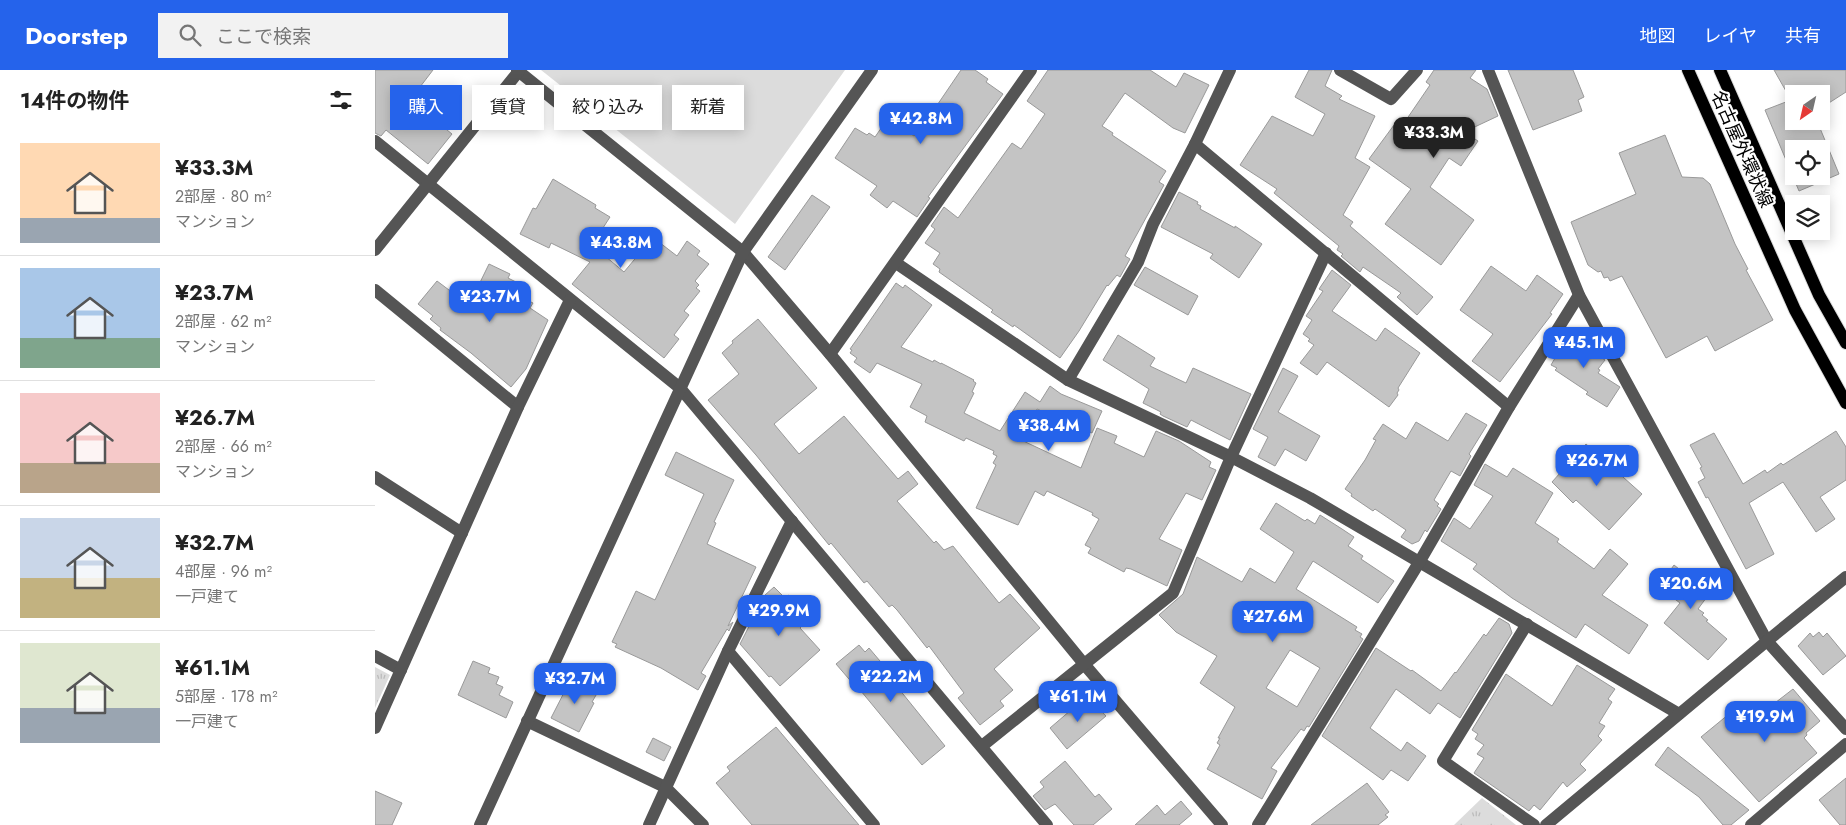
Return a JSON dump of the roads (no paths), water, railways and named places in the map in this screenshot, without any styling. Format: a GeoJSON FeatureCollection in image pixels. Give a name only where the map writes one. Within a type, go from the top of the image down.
{"type":"FeatureCollection","features":[{"type":"Feature","properties":{"kind":"main road","name":"名古屋外環状線"},"geometry":{"type":"LineString","coordinates":[[1688,70],[1795,310],[1846,403]]}},
{"type":"Feature","properties":{"kind":"main road","name":"名古屋外環状線"},"geometry":{"type":"LineString","coordinates":[[1720,70],[1819,295],[1846,343]]}},
{"type":"Feature","properties":{"kind":"street"},"geometry":{"type":"LineString","coordinates":[[375,250],[518,70],[743,252],[830,354],[1084,664],[1222,825]]}},
{"type":"Feature","properties":{"kind":"street"},"geometry":{"type":"LineString","coordinates":[[480,825],[743,252],[872,70]]}},
{"type":"Feature","properties":{"kind":"street"},"geometry":{"type":"LineString","coordinates":[[830,354],[1031,70]]}},
{"type":"Feature","properties":{"kind":"street"},"geometry":{"type":"LineString","coordinates":[[1067,380],[1137,262],[1153,224],[1195,144],[1230,70]]}},
{"type":"Feature","properties":{"kind":"street"},"geometry":{"type":"LineString","coordinates":[[1340,70],[1391,99],[1417,70]]}},
{"type":"Feature","properties":{"kind":"street"},"geometry":{"type":"LineString","coordinates":[[1488,70],[1579,295],[1767,641],[1846,729]]}},
{"type":"Feature","properties":{"kind":"street"},"geometry":{"type":"LineString","coordinates":[[375,141],[680,388],[982,746],[1046,825]]}},
{"type":"Feature","properties":{"kind":"street"},"geometry":{"type":"LineString","coordinates":[[1195,144],[1509,407]]}},
{"type":"Feature","properties":{"kind":"street"},"geometry":{"type":"LineString","coordinates":[[982,746],[1173,593],[1231,458],[1326,253]]}},
{"type":"Feature","properties":{"kind":"street"},"geometry":{"type":"LineString","coordinates":[[896,263],[1067,380],[1310,498],[1679,714]]}},
{"type":"Feature","properties":{"kind":"street"},"geometry":{"type":"LineString","coordinates":[[375,290],[518,407]]}},
{"type":"Feature","properties":{"kind":"street"},"geometry":{"type":"LineString","coordinates":[[1258,825],[1420,561],[1509,407],[1579,295]]}},
{"type":"Feature","properties":{"kind":"street"},"geometry":{"type":"LineString","coordinates":[[375,728],[518,407],[570,300]]}},
{"type":"Feature","properties":{"kind":"street"},"geometry":{"type":"LineString","coordinates":[[375,477],[463,533]]}},
{"type":"Feature","properties":{"kind":"street"},"geometry":{"type":"LineString","coordinates":[[649,825],[665,787],[792,521]]}},
{"type":"Feature","properties":{"kind":"street"},"geometry":{"type":"LineString","coordinates":[[1546,825],[1846,577]]}},
{"type":"Feature","properties":{"kind":"street"},"geometry":{"type":"LineString","coordinates":[[1527,624],[1443,761],[1534,825]]}},
{"type":"Feature","properties":{"kind":"street"},"geometry":{"type":"LineString","coordinates":[[729,651],[875,825]]}},
{"type":"Feature","properties":{"kind":"street"},"geometry":{"type":"LineString","coordinates":[[375,656],[401,670]]}},
{"type":"Feature","properties":{"kind":"street"},"geometry":{"type":"LineString","coordinates":[[527,721],[665,787],[703,825]]}},
{"type":"Feature","properties":{"kind":"street"},"geometry":{"type":"LineString","coordinates":[[1751,825],[1846,744]]}}]}
